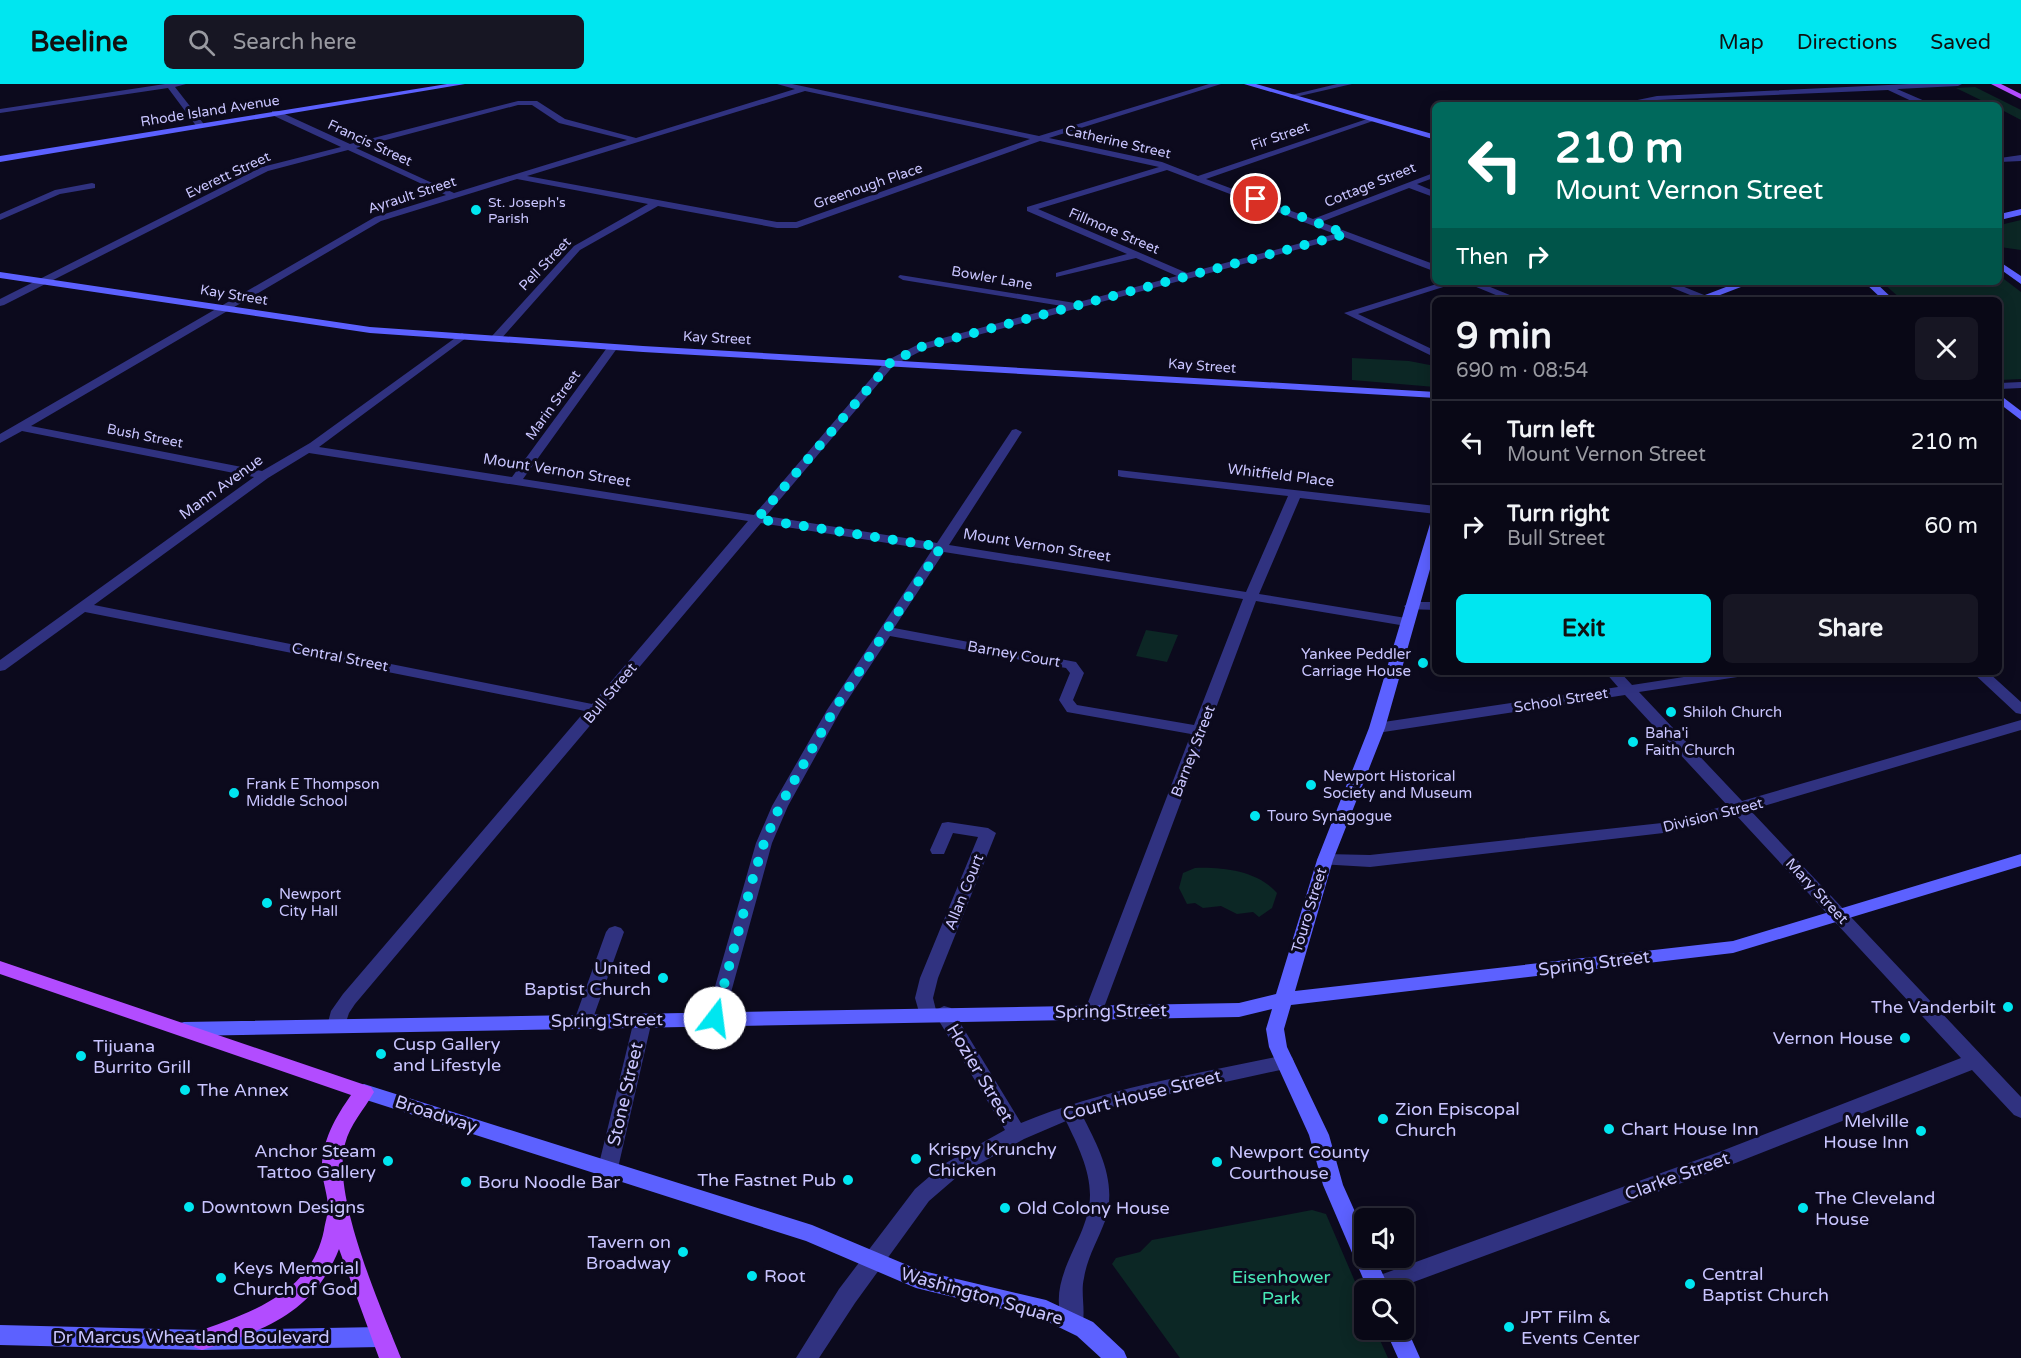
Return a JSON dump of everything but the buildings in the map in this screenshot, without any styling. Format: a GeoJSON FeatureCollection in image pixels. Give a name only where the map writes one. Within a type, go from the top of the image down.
{"type":"FeatureCollection","features":[{"type":"Feature","properties":{"kind":"main road"},"geometry":{"type":"LineString","coordinates":[[1995,84],[2021,97]]}},
{"type":"Feature","properties":{"kind":"main road","name":"Broadway"},"geometry":{"type":"LineString","coordinates":[[0,967],[364,1092]]}},
{"type":"Feature","properties":{"kind":"main road"},"geometry":{"type":"LineString","coordinates":[[364,1092],[346,1118],[333,1152],[333,1186],[381,1337],[390,1358]]}},
{"type":"Feature","properties":{"kind":"main road"},"geometry":{"type":"LineString","coordinates":[[202,1340],[245,1328],[277,1312],[304,1291],[316,1275],[330,1246],[339,1205]]}},
{"type":"Feature","properties":{"kind":"street"},"geometry":{"type":"LineString","coordinates":[[0,111],[182,84]]}},
{"type":"Feature","properties":{"kind":"street","name":"Rhode Island Avenue"},"geometry":{"type":"LineString","coordinates":[[0,159],[460,84]]}},
{"type":"Feature","properties":{"kind":"street","name":"Catherine Street"},"geometry":{"type":"LineString","coordinates":[[781,84],[1169,167],[1432,267]]}},
{"type":"Feature","properties":{"kind":"street","name":"Greenough Place"},"geometry":{"type":"LineString","coordinates":[[518,178],[777,225],[796,225],[1041,138],[1217,84]]}},
{"type":"Feature","properties":{"kind":"street"},"geometry":{"type":"LineString","coordinates":[[1248,84],[1432,137]]}},
{"type":"Feature","properties":{"kind":"street"},"geometry":{"type":"LineString","coordinates":[[1291,96],[1348,84]]}},
{"type":"Feature","properties":{"kind":"street"},"geometry":{"type":"LineString","coordinates":[[1634,102],[1657,98],[1958,84]]}},
{"type":"Feature","properties":{"kind":"street"},"geometry":{"type":"LineString","coordinates":[[170,85],[200,125]]}},
{"type":"Feature","properties":{"kind":"street"},"geometry":{"type":"LineString","coordinates":[[1887,87],[1920,102]]}},
{"type":"Feature","properties":{"kind":"street","name":"Ayrault Street"},"geometry":{"type":"LineString","coordinates":[[0,439],[378,219],[640,141],[804,89]]}},
{"type":"Feature","properties":{"kind":"street","name":"Everett Street"},"geometry":{"type":"LineString","coordinates":[[0,303],[265,169],[518,103],[534,103],[562,121],[640,141]]}},
{"type":"Feature","properties":{"kind":"street","name":"Francis Street"},"geometry":{"type":"LineString","coordinates":[[275,114],[454,196]]}},
{"type":"Feature","properties":{"kind":"street","name":"Fir Street"},"geometry":{"type":"LineString","coordinates":[[1199,177],[1370,119]]}},
{"type":"Feature","properties":{"kind":"street"},"geometry":{"type":"LineString","coordinates":[[2002,160],[2021,158]]}},
{"type":"Feature","properties":{"kind":"street","name":"Fillmore Street"},"geometry":{"type":"LineString","coordinates":[[1169,167],[1030,209],[1188,277]]}},
{"type":"Feature","properties":{"kind":"street","name":"Cottage Street"},"geometry":{"type":"LineString","coordinates":[[1314,222],[1432,175]]}},
{"type":"Feature","properties":{"kind":"street"},"geometry":{"type":"LineString","coordinates":[[1408,184],[1432,193]]}},
{"type":"Feature","properties":{"kind":"street"},"geometry":{"type":"LineString","coordinates":[[0,217],[53,194],[92,186]]}},
{"type":"Feature","properties":{"kind":"street","name":"Pell Street"},"geometry":{"type":"LineString","coordinates":[[496,338],[577,248],[656,203]]}},
{"type":"Feature","properties":{"kind":"street"},"geometry":{"type":"LineString","coordinates":[[2002,217],[2021,212]]}},
{"type":"Feature","properties":{"kind":"street"},"geometry":{"type":"LineString","coordinates":[[890,363],[921,347],[1346,234]]}},
{"type":"Feature","properties":{"kind":"street"},"geometry":{"type":"LineString","coordinates":[[1059,275],[1136,255]]}},
{"type":"Feature","properties":{"kind":"street"},"geometry":{"type":"LineString","coordinates":[[2002,267],[2021,281]]}},
{"type":"Feature","properties":{"kind":"street","name":"Kay Street"},"geometry":{"type":"LineString","coordinates":[[0,275],[370,330],[613,347],[1432,395]]}},
{"type":"Feature","properties":{"kind":"street","name":"Bowler Lane"},"geometry":{"type":"LineString","coordinates":[[903,277],[1078,306]]}},
{"type":"Feature","properties":{"kind":"street"},"geometry":{"type":"LineString","coordinates":[[1432,353],[1349,313],[1444,285]]}},
{"type":"Feature","properties":{"kind":"street"},"geometry":{"type":"LineString","coordinates":[[1477,285],[1509,297]]}},
{"type":"Feature","properties":{"kind":"street"},"geometry":{"type":"LineString","coordinates":[[1670,285],[1697,297]]}},
{"type":"Feature","properties":{"kind":"street"},"geometry":{"type":"LineString","coordinates":[[1707,297],[1741,285]]}},
{"type":"Feature","properties":{"kind":"street"},"geometry":{"type":"LineString","coordinates":[[1872,285],[1886,297]]}},
{"type":"Feature","properties":{"kind":"street","name":"Mann Avenue"},"geometry":{"type":"LineString","coordinates":[[0,667],[264,475],[307,449],[462,336]]}},
{"type":"Feature","properties":{"kind":"street","name":"Marin Street"},"geometry":{"type":"LineString","coordinates":[[516,480],[613,347]]}},
{"type":"Feature","properties":{"kind":"street","name":"Bull Street"},"geometry":{"type":"LineString","coordinates":[[336,1026],[340,1011],[349,999],[890,363]]}},
{"type":"Feature","properties":{"kind":"street"},"geometry":{"type":"LineString","coordinates":[[2002,386],[2021,385]]}},
{"type":"Feature","properties":{"kind":"street"},"geometry":{"type":"LineString","coordinates":[[2002,400],[2021,417]]}},
{"type":"Feature","properties":{"kind":"street","name":"Bush Street"},"geometry":{"type":"LineString","coordinates":[[20,427],[264,475]]}},
{"type":"Feature","properties":{"kind":"street"},"geometry":{"type":"LineString","coordinates":[[715,1018],[751,885],[776,815],[834,710],[1017,432]]}},
{"type":"Feature","properties":{"kind":"street","name":"Mount Vernon Street"},"geometry":{"type":"LineString","coordinates":[[307,449],[516,480],[1406,622]]}},
{"type":"Feature","properties":{"kind":"street","name":"Whitfield Place"},"geometry":{"type":"LineString","coordinates":[[1122,473],[1432,510]]}},
{"type":"Feature","properties":{"kind":"street","name":"Barney Street"},"geometry":{"type":"LineString","coordinates":[[1094,1010],[1251,596],[1296,493]]}},
{"type":"Feature","properties":{"kind":"street","name":"Touro Street"},"geometry":{"type":"LineString","coordinates":[[1374,1280],[1336,1193],[1319,1134],[1285,1062],[1275,1034],[1325,860],[1377,728],[1432,537]]}},
{"type":"Feature","properties":{"kind":"street"},"geometry":{"type":"LineString","coordinates":[[1411,606],[1432,606]]}},
{"type":"Feature","properties":{"kind":"street","name":"Central Street"},"geometry":{"type":"LineString","coordinates":[[83,607],[597,709]]}},
{"type":"Feature","properties":{"kind":"street","name":"Barney Court"},"geometry":{"type":"LineString","coordinates":[[886,631],[1071,665],[1077,673],[1066,700],[1072,709],[1201,731]]}},
{"type":"Feature","properties":{"kind":"street","name":"Mary Street"},"geometry":{"type":"LineString","coordinates":[[1615,675],[2021,1110]]}},
{"type":"Feature","properties":{"kind":"street","name":"School Street"},"geometry":{"type":"LineString","coordinates":[[1377,728],[1725,675]]}},
{"type":"Feature","properties":{"kind":"street"},"geometry":{"type":"LineString","coordinates":[[1982,675],[2021,710]]}},
{"type":"Feature","properties":{"kind":"street","name":"Division Street"},"geometry":{"type":"LineString","coordinates":[[1325,860],[1370,861],[1672,827],[1741,809],[2021,725]]}},
{"type":"Feature","properties":{"kind":"street","name":"Allan Court"},"geometry":{"type":"LineString","coordinates":[[936,1014],[924,998],[929,978],[988,833],[948,827],[938,850]]}},
{"type":"Feature","properties":{"kind":"street","name":"Spring Street"},"geometry":{"type":"LineString","coordinates":[[184,1029],[1094,1010],[1239,1010],[1284,999],[1733,947],[2021,860]]}},
{"type":"Feature","properties":{"kind":"street"},"geometry":{"type":"LineString","coordinates":[[583,1021],[615,932]]}},
{"type":"Feature","properties":{"kind":"street","name":"Hozier Street"},"geometry":{"type":"LineString","coordinates":[[936,1014],[1017,1133]]}},
{"type":"Feature","properties":{"kind":"street","name":"Stone Street"},"geometry":{"type":"LineString","coordinates":[[608,1168],[643,1020]]}},
{"type":"Feature","properties":{"kind":"street","name":"Clarke Street"},"geometry":{"type":"LineString","coordinates":[[1399,1280],[1726,1158],[1974,1061]]}},
{"type":"Feature","properties":{"kind":"street","name":"Court House Street"},"geometry":{"type":"LineString","coordinates":[[807,1358],[872,1261],[922,1194],[951,1170],[1017,1133],[1070,1111],[1111,1099],[1285,1062]]}},
{"type":"Feature","properties":{"kind":"street","name":"Broadway"},"geometry":{"type":"LineString","coordinates":[[364,1092],[812,1234],[872,1261]]}},
{"type":"Feature","properties":{"kind":"street"},"geometry":{"type":"LineString","coordinates":[[1070,1111],[1085,1140],[1097,1175],[1100,1205],[1072,1274],[1070,1297],[1073,1321]]}},
{"type":"Feature","properties":{"kind":"street","name":"Washington Square"},"geometry":{"type":"LineString","coordinates":[[872,1261],[916,1279],[1040,1309],[1073,1321],[1096,1338],[1116,1358]]}},
{"type":"Feature","properties":{"kind":"street","name":"Dr Marcus Wheatland Boulevard"},"geometry":{"type":"LineString","coordinates":[[0,1335],[202,1340],[381,1337]]}},
{"type":"Feature","properties":{"kind":"street"},"geometry":{"type":"LineString","coordinates":[[1401,1340],[1409,1358]]}},
{"type":"Feature","properties":{"kind":"green space"},"geometry":{"type":"Polygon","coordinates":[[[1975,87],[2021,110],[2021,120],[2002,110],[2002,102],[1985,102],[1956,88],[1975,87]]]}},
{"type":"Feature","properties":{"kind":"green space"},"geometry":{"type":"Polygon","coordinates":[[[2021,220],[2021,250],[2002,247],[2002,225],[2021,220]]]}},
{"type":"Feature","properties":{"kind":"green space"},"geometry":{"type":"Polygon","coordinates":[[[2002,278],[2021,292],[2021,379],[2002,380],[2002,297],[1899,297],[1885,285],[2002,285],[2002,278]]]}},
{"type":"Feature","properties":{"kind":"green space"},"geometry":{"type":"Polygon","coordinates":[[[1352,358],[1409,361],[1432,365],[1432,387],[1352,380],[1352,358]]]}},
{"type":"Feature","properties":{"kind":"green space"},"geometry":{"type":"Polygon","coordinates":[[[1146,630],[1178,635],[1167,662],[1136,656],[1146,630]]]}},
{"type":"Feature","properties":{"kind":"green space"},"geometry":{"type":"Polygon","coordinates":[[[1195,868],[1217,868],[1239,872],[1260,880],[1277,893],[1272,908],[1259,917],[1253,912],[1237,914],[1221,906],[1203,908],[1195,903],[1187,904],[1179,888],[1183,873],[1195,868]]]}},
{"type":"Feature","properties":{"kind":"green space","name":"Eisenhower Park"},"geometry":{"type":"Polygon","coordinates":[[[1312,1210],[1326,1214],[1354,1280],[1354,1340],[1380,1340],[1388,1358],[1180,1358],[1112,1264],[1116,1258],[1140,1252],[1152,1240],[1312,1210]]]}},
{"type":"Feature","properties":{"kind":"place","name":"St. Joseph's Parish"},"geometry":{"type":"Point","coordinates":[476,210]}},
{"type":"Feature","properties":{"kind":"place","name":"Yankee Peddler Carriage House"},"geometry":{"type":"Point","coordinates":[1423,663]}},
{"type":"Feature","properties":{"kind":"place","name":"Shiloh Church"},"geometry":{"type":"Point","coordinates":[1671,712]}},
{"type":"Feature","properties":{"kind":"place","name":"Baha'i Faith Church"},"geometry":{"type":"Point","coordinates":[1633,742]}},
{"type":"Feature","properties":{"kind":"place","name":"Newport Historical Society and Museum"},"geometry":{"type":"Point","coordinates":[1311,785]}},
{"type":"Feature","properties":{"kind":"place","name":"Frank E Thompson Middle School"},"geometry":{"type":"Point","coordinates":[234,793]}},
{"type":"Feature","properties":{"kind":"place","name":"Touro Synagogue"},"geometry":{"type":"Point","coordinates":[1255,816]}},
{"type":"Feature","properties":{"kind":"place","name":"Newport City Hall"},"geometry":{"type":"Point","coordinates":[267,903]}},
{"type":"Feature","properties":{"kind":"place","name":"United Baptist Church"},"geometry":{"type":"Point","coordinates":[663,978]}},
{"type":"Feature","properties":{"kind":"place","name":"The Vanderbilt"},"geometry":{"type":"Point","coordinates":[2008,1007]}},
{"type":"Feature","properties":{"kind":"place","name":"Vernon House"},"geometry":{"type":"Point","coordinates":[1905,1038]}},
{"type":"Feature","properties":{"kind":"place","name":"Cusp Gallery and Lifestyle"},"geometry":{"type":"Point","coordinates":[381,1054]}},
{"type":"Feature","properties":{"kind":"place","name":"Tijuana Burrito Grill"},"geometry":{"type":"Point","coordinates":[81,1056]}},
{"type":"Feature","properties":{"kind":"place","name":"The Annex"},"geometry":{"type":"Point","coordinates":[185,1090]}},
{"type":"Feature","properties":{"kind":"place","name":"Zion Episcopal Church"},"geometry":{"type":"Point","coordinates":[1383,1119]}},
{"type":"Feature","properties":{"kind":"place","name":"Chart House Inn"},"geometry":{"type":"Point","coordinates":[1609,1129]}},
{"type":"Feature","properties":{"kind":"place","name":"Melville House Inn"},"geometry":{"type":"Point","coordinates":[1921,1131]}},
{"type":"Feature","properties":{"kind":"place","name":"Krispy Krunchy Chicken"},"geometry":{"type":"Point","coordinates":[916,1159]}},
{"type":"Feature","properties":{"kind":"place","name":"Anchor Steam Tattoo Gallery"},"geometry":{"type":"Point","coordinates":[388,1161]}},
{"type":"Feature","properties":{"kind":"place","name":"Newport County Courthouse"},"geometry":{"type":"Point","coordinates":[1217,1162]}},
{"type":"Feature","properties":{"kind":"place","name":"The Fastnet Pub"},"geometry":{"type":"Point","coordinates":[848,1180]}},
{"type":"Feature","properties":{"kind":"place","name":"Boru Noodle Bar"},"geometry":{"type":"Point","coordinates":[466,1182]}},
{"type":"Feature","properties":{"kind":"place","name":"Downtown Designs"},"geometry":{"type":"Point","coordinates":[189,1207]}},
{"type":"Feature","properties":{"kind":"place","name":"Old Colony House"},"geometry":{"type":"Point","coordinates":[1005,1208]}},
{"type":"Feature","properties":{"kind":"place","name":"The Cleveland House"},"geometry":{"type":"Point","coordinates":[1803,1208]}},
{"type":"Feature","properties":{"kind":"place","name":"Tavern on Broadway"},"geometry":{"type":"Point","coordinates":[683,1252]}},
{"type":"Feature","properties":{"kind":"place","name":"Root"},"geometry":{"type":"Point","coordinates":[752,1276]}},
{"type":"Feature","properties":{"kind":"place","name":"Keys Memorial Church of God"},"geometry":{"type":"Point","coordinates":[221,1278]}},
{"type":"Feature","properties":{"kind":"place","name":"Central Baptist Church"},"geometry":{"type":"Point","coordinates":[1690,1284]}},
{"type":"Feature","properties":{"kind":"place","name":"JPT Film & Events Center"},"geometry":{"type":"Point","coordinates":[1509,1327]}},
{"type":"Feature","properties":{"kind":"route"},"geometry":{"type":"LineString","coordinates":[[715,1018],[753,878],[764,843],[780,806],[834,710],[941,547],[757,519],[890,363],[903,354],[921,347],[1346,234],[1256,199]]}}]}
